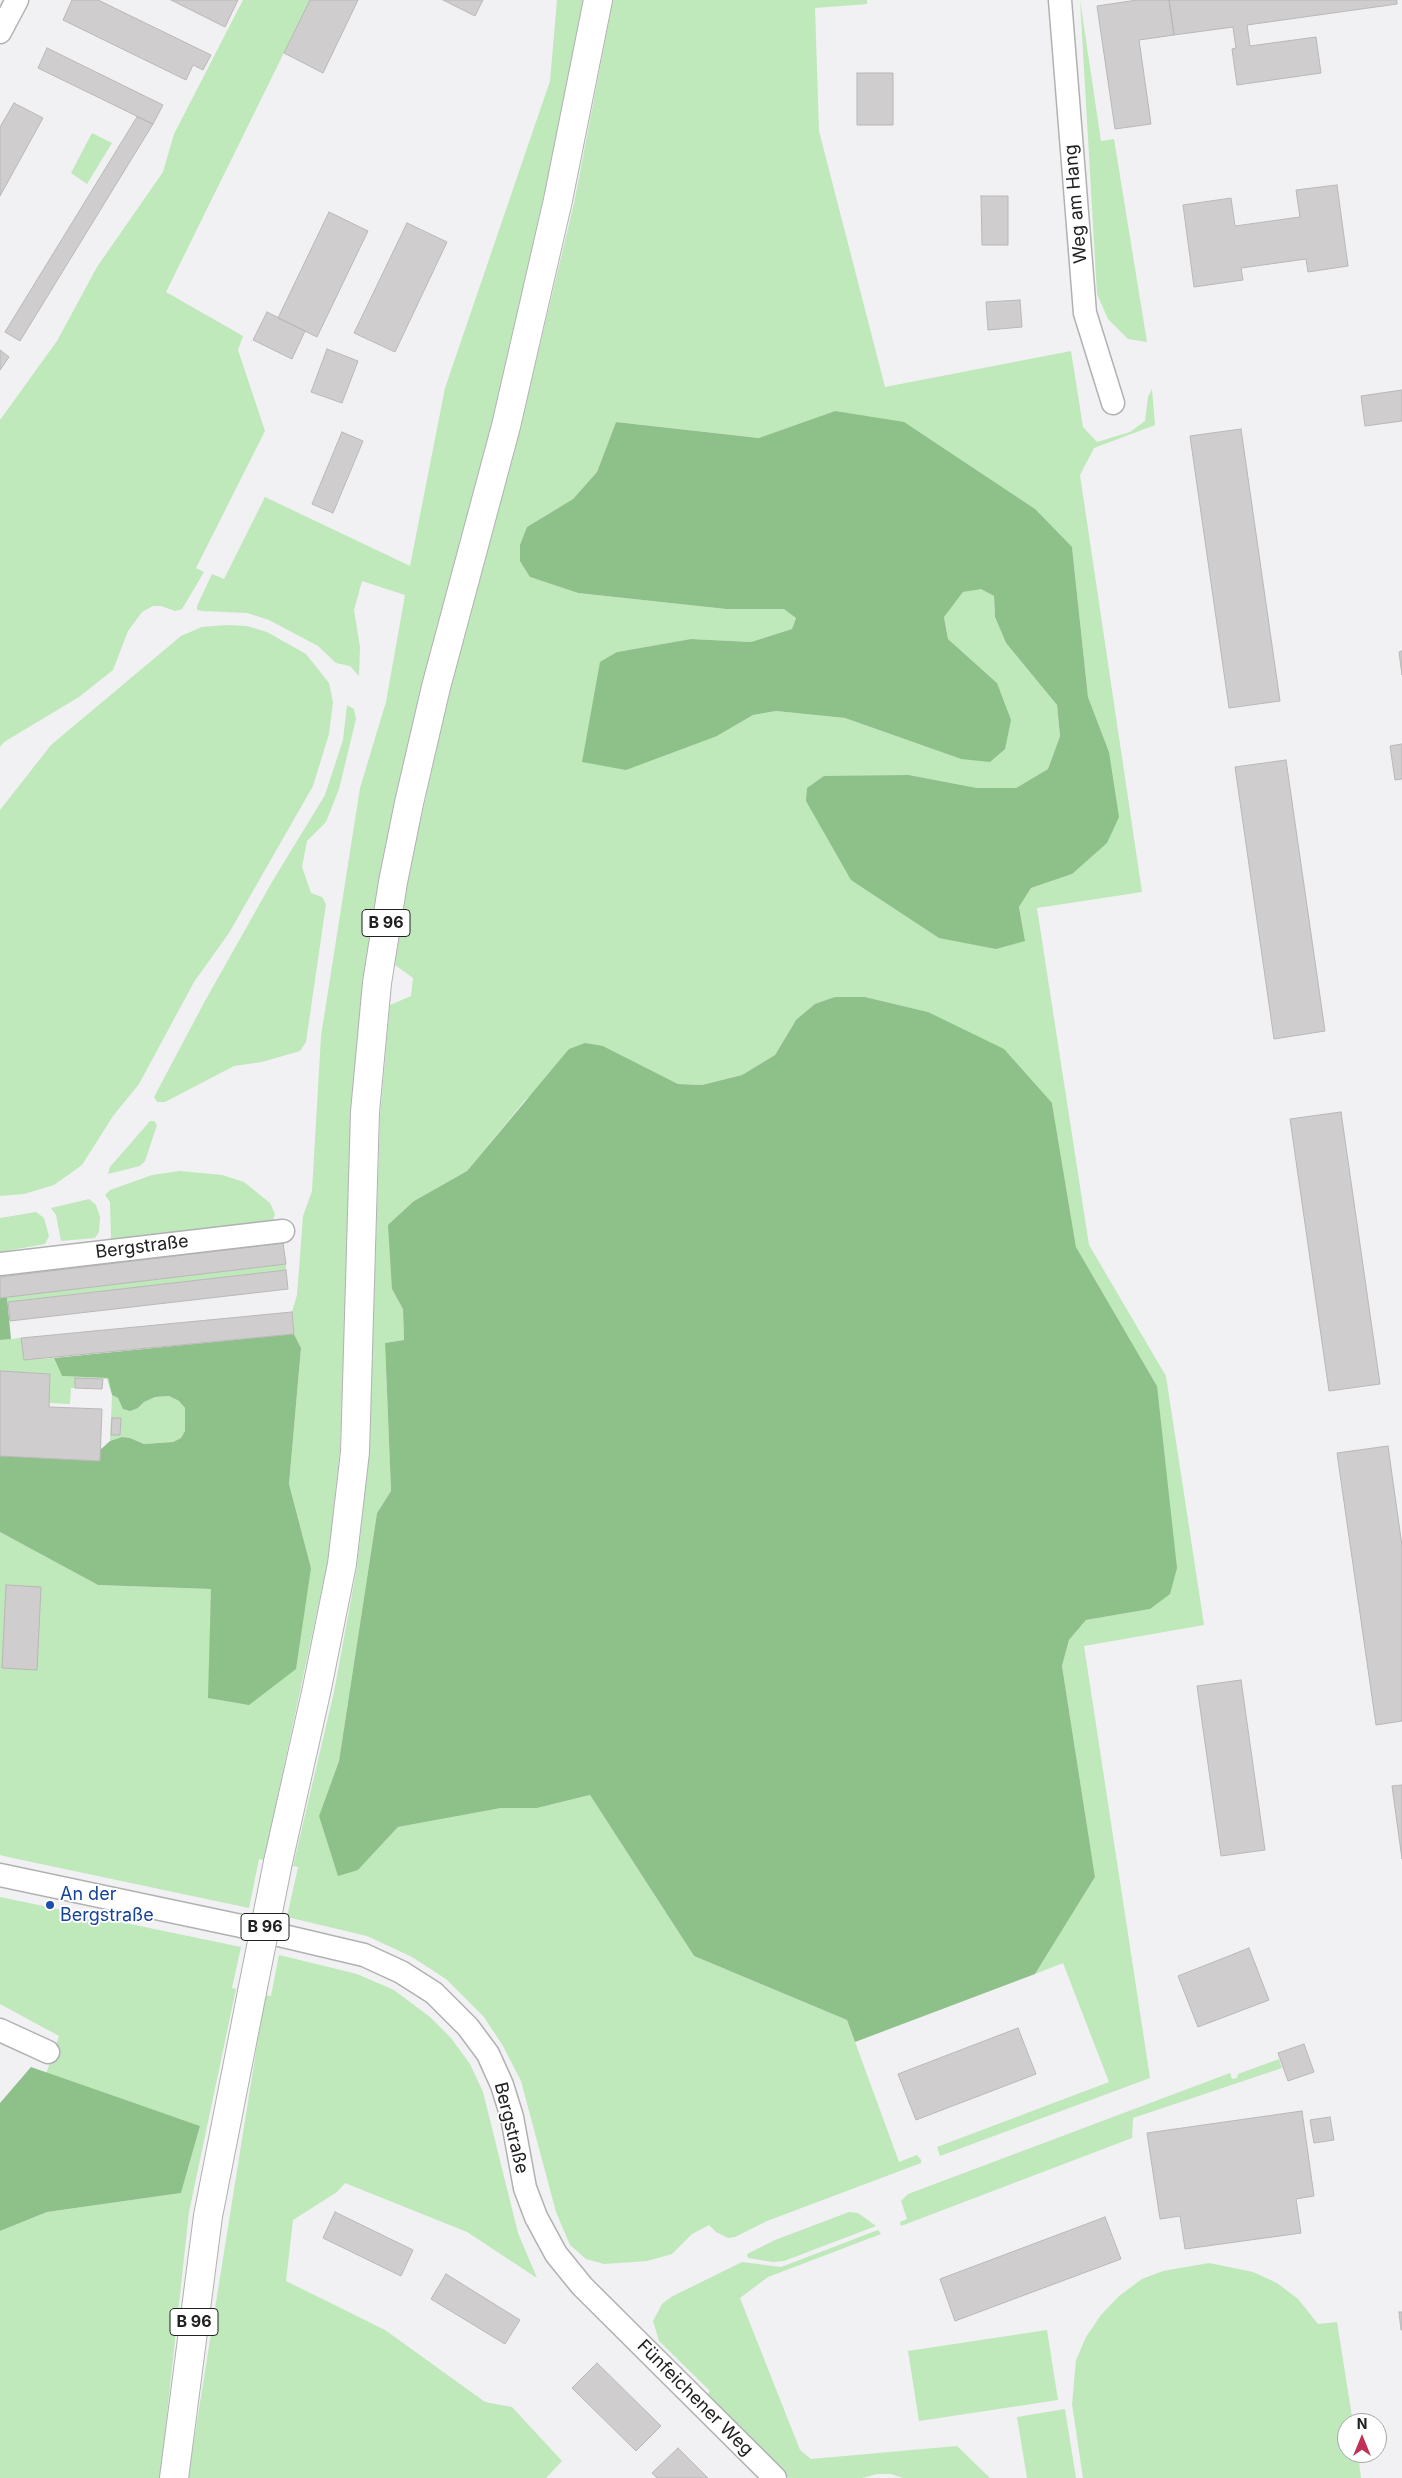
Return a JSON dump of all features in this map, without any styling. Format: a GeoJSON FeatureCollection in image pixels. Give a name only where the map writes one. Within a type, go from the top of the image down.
{"type":"FeatureCollection","features":[{"type":"Feature","properties":{"kind":"main road","name":"B 96"},"geometry":{"type":"LineString","coordinates":[[174,2478],[208,2216],[278,1862],[317,1688],[342,1564],[355,1452],[365,1112],[377,983],[393,882],[436,687],[508,416],[558,200],[598,0]]}},
{"type":"Feature","properties":{"kind":"street"},"geometry":{"type":"LineString","coordinates":[[0,32],[17,0]]}},
{"type":"Feature","properties":{"kind":"street","name":"Weg am Hang"},"geometry":{"type":"LineString","coordinates":[[1060,0],[1085,314],[1113,403]]}},
{"type":"Feature","properties":{"kind":"street","name":"Bergstraße"},"geometry":{"type":"LineString","coordinates":[[0,1264],[283,1231]]}},
{"type":"Feature","properties":{"kind":"street","name":"Bergstraße"},"geometry":{"type":"LineString","coordinates":[[0,1875],[241,1926],[364,1955],[402,1972],[434,1993],[468,2027],[488,2054],[502,2085],[512,2117],[525,2188],[536,2217],[552,2247],[582,2286],[616,2318]]}},
{"type":"Feature","properties":{"kind":"street"},"geometry":{"type":"LineString","coordinates":[[0,2030],[48,2052]]}},
{"type":"Feature","properties":{"kind":"street","name":"Fünfeichener Weg"},"geometry":{"type":"LineString","coordinates":[[616,2318],[775,2478]]}},
{"type":"Feature","properties":{"kind":"green space"},"geometry":{"type":"Polygon","coordinates":[[[243,0],[310,0],[166,292],[243,336],[238,350],[265,431],[196,568],[204,572],[182,609],[175,611],[161,606],[153,606],[142,612],[128,631],[113,670],[79,697],[4,742],[0,747],[0,420],[57,341],[97,267],[163,172],[174,134],[243,0]]]}},
{"type":"Feature","properties":{"kind":"green space"},"geometry":{"type":"Polygon","coordinates":[[[557,0],[587,0],[548,197],[494,424],[395,799],[379,881],[353,1111],[340,1450],[328,1560],[264,1860],[259,1859],[249,1908],[0,1855],[0,1532],[98,1585],[211,1589],[311,1568],[289,1484],[301,1348],[294,1334],[292,1312],[297,1295],[303,1216],[312,1191],[321,1036],[360,788],[386,702],[405,595],[362,581],[354,610],[360,647],[359,676],[350,666],[336,663],[318,646],[269,620],[247,613],[202,611],[197,610],[197,606],[212,574],[224,579],[265,497],[410,566],[445,388],[550,81],[557,0]]]}},
{"type":"Feature","properties":{"kind":"green space"},"geometry":{"type":"Polygon","coordinates":[[[613,0],[867,0],[867,4],[815,8],[819,131],[885,387],[1071,351],[1083,427],[1097,442],[1130,432],[1145,421],[1148,397],[1152,389],[1155,425],[1094,448],[1080,475],[1142,892],[1037,908],[1089,1245],[1166,1376],[1204,1625],[1084,1646],[1150,2078],[940,2156],[937,2147],[1109,2082],[1063,1963],[1035,1974],[1095,1877],[1062,1666],[1069,1640],[1086,1620],[1150,1609],[1157,1386],[1076,1247],[1052,1103],[928,1012],[865,997],[835,997],[796,1020],[775,1055],[742,1075],[702,1085],[678,1084],[603,1046],[526,1099],[467,1171],[414,1201],[392,1289],[403,1308],[404,1340],[385,1343],[391,1491],[377,1513],[339,1761],[319,1816],[358,1870],[398,1827],[501,1808],[537,1808],[590,1795],[694,1956],[847,2020],[899,2162],[917,2155],[921,2160],[921,2163],[767,2221],[735,2237],[728,2238],[716,2232],[709,2225],[692,2234],[672,2254],[647,2261],[604,2264],[586,2259],[570,2245],[556,2212],[521,2081],[503,2046],[484,2017],[446,1979],[412,1957],[367,1936],[287,1917],[298,1867],[293,1866],[334,1692],[357,1567],[369,1454],[380,1116],[390,1005],[411,996],[413,978],[395,965],[406,885],[450,690],[520,428],[574,203],[613,0]],[[835,411],[760,438],[616,422],[597,472],[573,499],[527,527],[530,577],[578,593],[726,609],[784,609],[796,617],[792,629],[751,642],[691,639],[617,652],[717,736],[753,715],[776,711],[845,718],[961,759],[997,683],[948,639],[944,616],[963,592],[981,588],[994,596],[995,617],[1006,643],[1057,705],[1060,736],[1048,769],[1016,788],[977,788],[909,775],[1025,941],[1019,907],[1031,888],[1072,874],[1109,752],[1088,697],[1072,547],[835,411]]]}},
{"type":"Feature","properties":{"kind":"green space"},"geometry":{"type":"Polygon","coordinates":[[[1080,0],[1101,141],[1114,139],[1147,342],[1128,339],[1108,319],[1097,294],[1080,0]]]}},
{"type":"Feature","properties":{"kind":"green space"},"geometry":{"type":"Polygon","coordinates":[[[92,133],[112,143],[87,184],[71,173],[92,133]]]}},
{"type":"Feature","properties":{"kind":"green space"},"geometry":{"type":"Polygon","coordinates":[[[835,411],[904,422],[1035,509],[1072,547],[1088,697],[1109,752],[1119,817],[1107,843],[1072,874],[1031,888],[1019,907],[1025,941],[996,949],[939,938],[851,880],[806,801],[807,788],[824,776],[909,775],[977,788],[1016,788],[1048,769],[1060,736],[1057,705],[1006,643],[995,617],[994,596],[981,589],[963,592],[944,617],[948,639],[997,683],[1011,720],[1005,749],[990,762],[961,759],[845,718],[776,711],[753,715],[717,736],[626,770],[582,762],[600,662],[617,652],[691,639],[751,642],[792,629],[796,618],[784,609],[726,609],[578,593],[530,577],[520,561],[520,545],[527,527],[573,499],[597,472],[616,422],[759,438],[835,411]]]}},
{"type":"Feature","properties":{"kind":"green space"},"geometry":{"type":"Polygon","coordinates":[[[247,626],[267,632],[306,654],[329,683],[333,702],[329,734],[313,786],[229,933],[194,982],[139,1084],[113,1116],[82,1165],[54,1185],[24,1194],[0,1196],[0,810],[51,745],[181,636],[202,627],[247,626]]]}},
{"type":"Feature","properties":{"kind":"green space"},"geometry":{"type":"Polygon","coordinates":[[[347,705],[354,709],[356,719],[339,789],[326,822],[307,841],[302,867],[311,893],[322,897],[326,904],[306,1042],[300,1051],[262,1062],[234,1066],[165,1102],[157,1102],[154,1097],[205,1001],[272,882],[325,795],[343,740],[347,705]]]}},
{"type":"Feature","properties":{"kind":"green space"},"geometry":{"type":"Polygon","coordinates":[[[835,997],[865,997],[928,1012],[1004,1049],[1052,1103],[1076,1247],[1157,1386],[1177,1568],[1170,1594],[1150,1609],[1086,1620],[1069,1640],[1062,1666],[1095,1877],[1035,1974],[855,2042],[847,2020],[694,1956],[590,1795],[537,1808],[501,1808],[398,1827],[358,1870],[338,1876],[319,1816],[339,1761],[377,1513],[391,1491],[385,1343],[404,1340],[403,1309],[392,1289],[388,1225],[414,1201],[467,1171],[569,1049],[585,1043],[603,1046],[678,1084],[702,1085],[742,1075],[775,1055],[796,1020],[815,1004],[835,997]]]}},
{"type":"Feature","properties":{"kind":"green space"},"geometry":{"type":"Polygon","coordinates":[[[150,1121],[154,1121],[157,1125],[145,1161],[140,1166],[108,1174],[110,1167],[150,1121]]]}},
{"type":"Feature","properties":{"kind":"green space"},"geometry":{"type":"Polygon","coordinates":[[[180,1171],[222,1175],[244,1182],[270,1203],[275,1214],[273,1220],[260,1226],[153,1239],[111,1239],[110,1202],[105,1195],[110,1190],[152,1175],[180,1171]]]}},
{"type":"Feature","properties":{"kind":"green space"},"geometry":{"type":"Polygon","coordinates":[[[89,1199],[96,1205],[100,1217],[99,1232],[95,1238],[61,1241],[56,1215],[51,1208],[89,1199]]]}},
{"type":"Feature","properties":{"kind":"green space"},"geometry":{"type":"Polygon","coordinates":[[[36,1212],[44,1218],[49,1236],[45,1244],[0,1252],[0,1218],[36,1212]]]}},
{"type":"Feature","properties":{"kind":"green space"},"geometry":{"type":"Polygon","coordinates":[[[286,1264],[286,1270],[8,1302],[7,1297],[286,1264]]]}},
{"type":"Feature","properties":{"kind":"green space"},"geometry":{"type":"Polygon","coordinates":[[[7,1297],[11,1339],[0,1340],[0,1298],[7,1297]]]}},
{"type":"Feature","properties":{"kind":"green space"},"geometry":{"type":"Polygon","coordinates":[[[294,1334],[301,1348],[289,1484],[311,1568],[296,1669],[249,1705],[208,1698],[211,1589],[98,1585],[0,1532],[0,1456],[99,1461],[100,1450],[110,1441],[122,1437],[144,1444],[173,1442],[181,1438],[185,1431],[185,1408],[179,1401],[169,1396],[155,1397],[130,1411],[123,1409],[118,1398],[112,1395],[108,1378],[62,1376],[54,1358],[294,1334]]]}},
{"type":"Feature","properties":{"kind":"green space"},"geometry":{"type":"Polygon","coordinates":[[[21,1338],[24,1360],[54,1358],[62,1376],[108,1378],[112,1395],[107,1379],[76,1378],[75,1388],[71,1388],[70,1404],[49,1403],[50,1374],[0,1371],[0,1340],[21,1338]]]}},
{"type":"Feature","properties":{"kind":"green space"},"geometry":{"type":"Polygon","coordinates":[[[112,1395],[138,1408],[144,1402],[155,1397],[169,1396],[179,1401],[185,1408],[185,1431],[181,1438],[173,1442],[144,1444],[122,1437],[110,1441],[112,1395]]]}},
{"type":"Feature","properties":{"kind":"green space"},"geometry":{"type":"Polygon","coordinates":[[[0,1897],[241,1947],[232,1988],[236,1989],[189,2212],[160,2478],[0,2478],[0,2231],[47,2212],[181,2193],[200,2126],[46,2074],[59,2036],[0,2004],[0,1897]]]}},
{"type":"Feature","properties":{"kind":"green space"},"geometry":{"type":"Polygon","coordinates":[[[279,1955],[357,1974],[394,1990],[430,2017],[451,2038],[470,2064],[483,2092],[518,2233],[537,2278],[467,2232],[345,2183],[337,2192],[293,2220],[286,2281],[385,2330],[485,2402],[512,2407],[562,2461],[546,2478],[188,2478],[265,1995],[271,1996],[279,1955]]]}},
{"type":"Feature","properties":{"kind":"green space"},"geometry":{"type":"Polygon","coordinates":[[[1279,2059],[1282,2068],[1133,2118],[1132,2138],[901,2226],[900,2222],[907,2219],[901,2201],[908,2194],[1230,2073],[1232,2079],[1237,2078],[1238,2074],[1279,2059]]]}},
{"type":"Feature","properties":{"kind":"green space"},"geometry":{"type":"Polygon","coordinates":[[[31,2067],[200,2126],[181,2193],[47,2212],[0,2231],[0,2103],[31,2067]]]}},
{"type":"Feature","properties":{"kind":"green space"},"geometry":{"type":"Polygon","coordinates":[[[849,2212],[858,2213],[876,2226],[784,2261],[773,2262],[748,2258],[747,2254],[775,2240],[849,2212]]]}},
{"type":"Feature","properties":{"kind":"green space"},"geometry":{"type":"Polygon","coordinates":[[[878,2230],[881,2234],[768,2277],[740,2298],[800,2450],[811,2459],[957,2446],[990,2478],[903,2478],[891,2474],[877,2474],[862,2478],[789,2478],[707,2395],[710,2391],[659,2341],[653,2321],[662,2304],[671,2297],[742,2262],[781,2267],[878,2230]]]}},
{"type":"Feature","properties":{"kind":"green space"},"geometry":{"type":"Polygon","coordinates":[[[1209,2263],[1253,2272],[1277,2283],[1298,2299],[1318,2324],[1337,2322],[1351,2413],[1337,2413],[1337,2463],[1359,2463],[1361,2478],[1083,2478],[1072,2404],[1076,2360],[1086,2337],[1101,2315],[1119,2296],[1142,2279],[1163,2271],[1209,2263]]]}},
{"type":"Feature","properties":{"kind":"green space"},"geometry":{"type":"Polygon","coordinates":[[[1047,2330],[1058,2400],[919,2421],[908,2351],[1047,2330]]]}},
{"type":"Feature","properties":{"kind":"green space"},"geometry":{"type":"Polygon","coordinates":[[[1065,2409],[1076,2478],[1027,2478],[1017,2417],[1065,2409]]]}},
{"type":"Feature","properties":{"kind":"building"},"geometry":{"type":"Polygon","coordinates":[[[72,0],[98,0],[211,55],[203,70],[193,65],[186,80],[63,20],[72,0]]]}},
{"type":"Feature","properties":{"kind":"building"},"geometry":{"type":"Polygon","coordinates":[[[171,0],[238,0],[225,27],[171,0]]]}},
{"type":"Feature","properties":{"kind":"building"},"geometry":{"type":"Polygon","coordinates":[[[310,0],[358,0],[323,73],[284,53],[310,0]]]}},
{"type":"Feature","properties":{"kind":"building"},"geometry":{"type":"Polygon","coordinates":[[[443,0],[483,0],[475,16],[443,0]]]}},
{"type":"Feature","properties":{"kind":"building"},"geometry":{"type":"Polygon","coordinates":[[[1137,0],[1169,0],[1174,35],[1139,40],[1151,124],[1115,129],[1097,6],[1137,0]]]}},
{"type":"Feature","properties":{"kind":"building"},"geometry":{"type":"Polygon","coordinates":[[[1169,0],[1397,0],[1397,4],[1247,25],[1250,46],[1316,37],[1321,73],[1237,85],[1232,49],[1236,48],[1233,27],[1174,35],[1169,0]]]}},
{"type":"Feature","properties":{"kind":"building"},"geometry":{"type":"Polygon","coordinates":[[[47,48],[163,105],[153,124],[38,68],[47,48]]]}},
{"type":"Feature","properties":{"kind":"building"},"geometry":{"type":"Polygon","coordinates":[[[857,73],[893,73],[893,125],[857,125],[857,73]]]}},
{"type":"Feature","properties":{"kind":"building"},"geometry":{"type":"Polygon","coordinates":[[[14,103],[43,118],[0,196],[0,127],[14,103]]]}},
{"type":"Feature","properties":{"kind":"building"},"geometry":{"type":"Polygon","coordinates":[[[137,117],[153,124],[20,341],[5,332],[137,117]]]}},
{"type":"Feature","properties":{"kind":"building"},"geometry":{"type":"Polygon","coordinates":[[[1337,185],[1348,266],[1308,272],[1306,259],[1241,268],[1243,280],[1194,287],[1183,205],[1231,198],[1235,226],[1300,217],[1296,190],[1337,185]]]}},
{"type":"Feature","properties":{"kind":"building"},"geometry":{"type":"Polygon","coordinates":[[[981,196],[1008,196],[1008,245],[982,245],[981,196]]]}},
{"type":"Feature","properties":{"kind":"building"},"geometry":{"type":"Polygon","coordinates":[[[329,212],[368,231],[317,337],[278,318],[329,212]]]}},
{"type":"Feature","properties":{"kind":"building"},"geometry":{"type":"Polygon","coordinates":[[[407,223],[447,242],[395,352],[354,333],[407,223]]]}},
{"type":"Feature","properties":{"kind":"building"},"geometry":{"type":"Polygon","coordinates":[[[1020,300],[1022,327],[988,330],[986,302],[1020,300]]]}},
{"type":"Feature","properties":{"kind":"building"},"geometry":{"type":"Polygon","coordinates":[[[267,312],[305,331],[292,359],[253,340],[267,312]]]}},
{"type":"Feature","properties":{"kind":"building"},"geometry":{"type":"Polygon","coordinates":[[[327,349],[358,361],[342,403],[311,392],[327,349]]]}},
{"type":"Feature","properties":{"kind":"building"},"geometry":{"type":"Polygon","coordinates":[[[0,350],[9,357],[0,370],[0,350]]]}},
{"type":"Feature","properties":{"kind":"building"},"geometry":{"type":"Polygon","coordinates":[[[1402,390],[1402,421],[1365,426],[1361,396],[1402,390]]]}},
{"type":"Feature","properties":{"kind":"building"},"geometry":{"type":"Polygon","coordinates":[[[1241,429],[1280,701],[1229,708],[1190,436],[1241,429]]]}},
{"type":"Feature","properties":{"kind":"building"},"geometry":{"type":"Polygon","coordinates":[[[342,432],[363,441],[333,513],[312,504],[342,432]]]}},
{"type":"Feature","properties":{"kind":"building"},"geometry":{"type":"Polygon","coordinates":[[[1402,651],[1402,675],[1399,652],[1402,651]]]}},
{"type":"Feature","properties":{"kind":"building"},"geometry":{"type":"Polygon","coordinates":[[[1402,744],[1402,779],[1395,780],[1390,746],[1402,744]]]}},
{"type":"Feature","properties":{"kind":"building"},"geometry":{"type":"Polygon","coordinates":[[[1286,760],[1325,1031],[1274,1039],[1235,767],[1286,760]]]}},
{"type":"Feature","properties":{"kind":"building"},"geometry":{"type":"Polygon","coordinates":[[[1341,1112],[1380,1384],[1329,1391],[1290,1119],[1341,1112]]]}},
{"type":"Feature","properties":{"kind":"building"},"geometry":{"type":"Polygon","coordinates":[[[283,1243],[286,1264],[0,1298],[0,1277],[283,1243]]]}},
{"type":"Feature","properties":{"kind":"building"},"geometry":{"type":"Polygon","coordinates":[[[286,1270],[288,1289],[10,1321],[8,1302],[286,1270]]]}},
{"type":"Feature","properties":{"kind":"building"},"geometry":{"type":"Polygon","coordinates":[[[292,1312],[294,1334],[24,1360],[21,1338],[292,1312]]]}},
{"type":"Feature","properties":{"kind":"building"},"geometry":{"type":"Polygon","coordinates":[[[0,1371],[50,1374],[49,1407],[102,1409],[100,1461],[0,1456],[0,1371]]]}},
{"type":"Feature","properties":{"kind":"building"},"geometry":{"type":"Polygon","coordinates":[[[75,1378],[103,1379],[102,1389],[75,1388],[75,1378]]]}},
{"type":"Feature","properties":{"kind":"building"},"geometry":{"type":"Polygon","coordinates":[[[112,1418],[121,1418],[120,1435],[111,1435],[112,1418]]]}},
{"type":"Feature","properties":{"kind":"building"},"geometry":{"type":"Polygon","coordinates":[[[1388,1446],[1402,1546],[1402,1721],[1376,1725],[1337,1453],[1388,1446]]]}},
{"type":"Feature","properties":{"kind":"building"},"geometry":{"type":"Polygon","coordinates":[[[6,1585],[41,1587],[37,1670],[2,1668],[6,1585]]]}},
{"type":"Feature","properties":{"kind":"building"},"geometry":{"type":"Polygon","coordinates":[[[1241,1680],[1265,1850],[1221,1856],[1197,1686],[1241,1680]]]}},
{"type":"Feature","properties":{"kind":"building"},"geometry":{"type":"Polygon","coordinates":[[[1402,1785],[1402,1859],[1392,1786],[1402,1785]]]}},
{"type":"Feature","properties":{"kind":"building"},"geometry":{"type":"Polygon","coordinates":[[[1249,1948],[1269,2000],[1198,2027],[1178,1976],[1249,1948]]]}},
{"type":"Feature","properties":{"kind":"building"},"geometry":{"type":"Polygon","coordinates":[[[1018,2028],[1036,2074],[916,2120],[898,2074],[1018,2028]]]}},
{"type":"Feature","properties":{"kind":"building"},"geometry":{"type":"Polygon","coordinates":[[[1304,2044],[1314,2072],[1288,2081],[1278,2053],[1304,2044]]]}},
{"type":"Feature","properties":{"kind":"building"},"geometry":{"type":"Polygon","coordinates":[[[1302,2111],[1314,2196],[1296,2199],[1301,2233],[1185,2249],[1180,2216],[1160,2219],[1147,2133],[1302,2111]]]}},
{"type":"Feature","properties":{"kind":"building"},"geometry":{"type":"Polygon","coordinates":[[[1330,2117],[1334,2140],[1314,2143],[1310,2120],[1330,2117]]]}},
{"type":"Feature","properties":{"kind":"building"},"geometry":{"type":"Polygon","coordinates":[[[335,2212],[413,2250],[401,2276],[323,2238],[335,2212]]]}},
{"type":"Feature","properties":{"kind":"building"},"geometry":{"type":"Polygon","coordinates":[[[1105,2217],[1121,2259],[955,2321],[940,2279],[1105,2217]]]}},
{"type":"Feature","properties":{"kind":"building"},"geometry":{"type":"Polygon","coordinates":[[[446,2274],[520,2320],[505,2344],[431,2299],[446,2274]]]}},
{"type":"Feature","properties":{"kind":"building"},"geometry":{"type":"Polygon","coordinates":[[[1399,2312],[1402,2312],[1402,2330],[1401,2330],[1399,2312]]]}},
{"type":"Feature","properties":{"kind":"building"},"geometry":{"type":"Polygon","coordinates":[[[597,2363],[661,2426],[636,2451],[572,2388],[597,2363]]]}},
{"type":"Feature","properties":{"kind":"building"},"geometry":{"type":"Polygon","coordinates":[[[678,2448],[708,2478],[657,2478],[652,2473],[678,2448]]]}},
{"type":"Feature","properties":{"kind":"place","name":"An der Bergstraße"},"geometry":{"type":"Point","coordinates":[50,1905]}}]}
